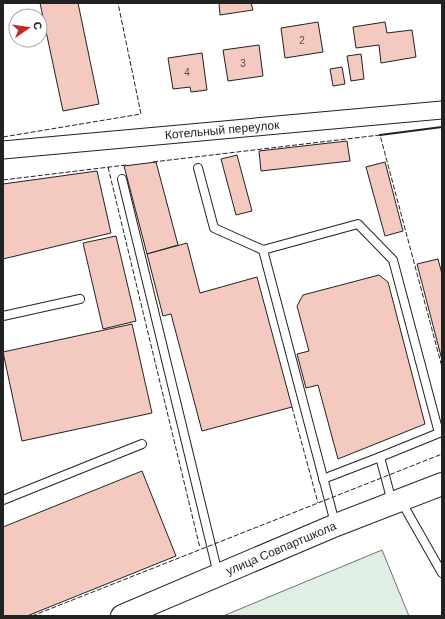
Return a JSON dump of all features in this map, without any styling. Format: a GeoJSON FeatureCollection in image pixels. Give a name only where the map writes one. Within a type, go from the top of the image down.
{"type":"FeatureCollection","features":[{"type":"Feature","properties":{"kind":"street","name":"Котельный переулок"},"geometry":{"type":"LineString","coordinates":[[3,150],[442,110]]}},
{"type":"Feature","properties":{"kind":"street","name":"улица Совпартшкола"},"geometry":{"type":"LineString","coordinates":[[122,616],[336,526],[442,484]]}},
{"type":"Feature","properties":{"kind":"lane"},"geometry":{"type":"LineString","coordinates":[[198,168],[214,228],[263,250],[358,224],[393,260],[439,433],[323,478]]}},
{"type":"Feature","properties":{"kind":"lane"},"geometry":{"type":"LineString","coordinates":[[122,179],[218,575]]}},
{"type":"Feature","properties":{"kind":"lane"},"geometry":{"type":"LineString","coordinates":[[263,250],[336,526]]}},
{"type":"Feature","properties":{"kind":"lane"},"geometry":{"type":"LineString","coordinates":[[3,316],[80,299]]}},
{"type":"Feature","properties":{"kind":"lane"},"geometry":{"type":"LineString","coordinates":[[3,500],[142,444]]}},
{"type":"Feature","properties":{"kind":"lane"},"geometry":{"type":"LineString","coordinates":[[380,457],[397,502],[442,573]]}},
{"type":"Feature","properties":{"kind":"green space"},"geometry":{"type":"Polygon","coordinates":[[[382,550],[409,616],[223,616],[382,550]]]}},
{"type":"Feature","properties":{"kind":"building"},"geometry":{"type":"Polygon","coordinates":[[[40,3],[78,3],[99,104],[63,111],[48,41],[48,8],[41,8],[40,3]]]}},
{"type":"Feature","properties":{"kind":"building"},"geometry":{"type":"Polygon","coordinates":[[[219,3],[251,3],[253,10],[220,15],[219,3]]]}},
{"type":"Feature","properties":{"kind":"building"},"geometry":{"type":"Polygon","coordinates":[[[318,22],[323,52],[285,58],[281,28],[318,22]]]}},
{"type":"Feature","properties":{"kind":"building"},"geometry":{"type":"Polygon","coordinates":[[[385,22],[387,33],[412,30],[416,57],[381,63],[379,45],[356,48],[353,27],[385,22]]]}},
{"type":"Feature","properties":{"kind":"building"},"geometry":{"type":"Polygon","coordinates":[[[259,45],[263,76],[228,81],[223,50],[259,45]]]}},
{"type":"Feature","properties":{"kind":"building"},"geometry":{"type":"Polygon","coordinates":[[[202,53],[207,90],[191,92],[190,87],[173,89],[168,58],[202,53]]]}},
{"type":"Feature","properties":{"kind":"building"},"geometry":{"type":"Polygon","coordinates":[[[361,54],[364,79],[351,81],[347,56],[361,54]]]}},
{"type":"Feature","properties":{"kind":"building"},"geometry":{"type":"Polygon","coordinates":[[[342,67],[345,84],[333,86],[330,69],[342,67]]]}},
{"type":"Feature","properties":{"kind":"building"},"geometry":{"type":"Polygon","coordinates":[[[347,141],[350,161],[261,171],[259,151],[347,141]]]}},
{"type":"Feature","properties":{"kind":"building"},"geometry":{"type":"Polygon","coordinates":[[[237,155],[252,211],[236,215],[221,159],[237,155]]]}},
{"type":"Feature","properties":{"kind":"building"},"geometry":{"type":"Polygon","coordinates":[[[156,162],[178,245],[147,254],[124,166],[156,162]]]}},
{"type":"Feature","properties":{"kind":"building"},"geometry":{"type":"Polygon","coordinates":[[[385,162],[403,231],[385,236],[366,167],[385,162]]]}},
{"type":"Feature","properties":{"kind":"building"},"geometry":{"type":"Polygon","coordinates":[[[97,171],[111,233],[3,259],[3,184],[97,171]]]}},
{"type":"Feature","properties":{"kind":"building"},"geometry":{"type":"Polygon","coordinates":[[[116,236],[136,321],[103,329],[83,243],[116,236]]]}},
{"type":"Feature","properties":{"kind":"building"},"geometry":{"type":"Polygon","coordinates":[[[187,243],[200,293],[257,277],[292,407],[202,431],[171,314],[163,316],[147,254],[187,243]]]}},
{"type":"Feature","properties":{"kind":"building"},"geometry":{"type":"Polygon","coordinates":[[[438,259],[442,274],[442,360],[417,264],[438,259]]]}},
{"type":"Feature","properties":{"kind":"building"},"geometry":{"type":"Polygon","coordinates":[[[379,275],[388,282],[425,424],[338,459],[318,385],[306,388],[297,354],[309,351],[297,306],[303,295],[379,275]]]}},
{"type":"Feature","properties":{"kind":"building"},"geometry":{"type":"Polygon","coordinates":[[[132,324],[152,413],[22,441],[3,352],[132,324]]]}},
{"type":"Feature","properties":{"kind":"building"},"geometry":{"type":"Polygon","coordinates":[[[142,471],[176,556],[27,616],[3,616],[3,527],[142,471]]]}},
{"type":"Feature","properties":{"kind":"fence"},"geometry":{"type":"LineString","coordinates":[[3,137],[141,114],[118,3]]}},
{"type":"Feature","properties":{"kind":"fence"},"geometry":{"type":"LineString","coordinates":[[153,162],[380,135],[442,367]]}},
{"type":"Feature","properties":{"kind":"fence"},"geometry":{"type":"LineString","coordinates":[[3,180],[126,165]]}},
{"type":"Feature","properties":{"kind":"fence"},"geometry":{"type":"LineString","coordinates":[[108,167],[200,548]]}},
{"type":"Feature","properties":{"kind":"fence"},"geometry":{"type":"LineString","coordinates":[[292,407],[318,503]]}},
{"type":"Feature","properties":{"kind":"fence"},"geometry":{"type":"LineString","coordinates":[[32,616],[442,454]]}},
{"type":"Feature","properties":{"kind":"wall"},"geometry":{"type":"LineString","coordinates":[[380,135],[442,127]]}}]}
